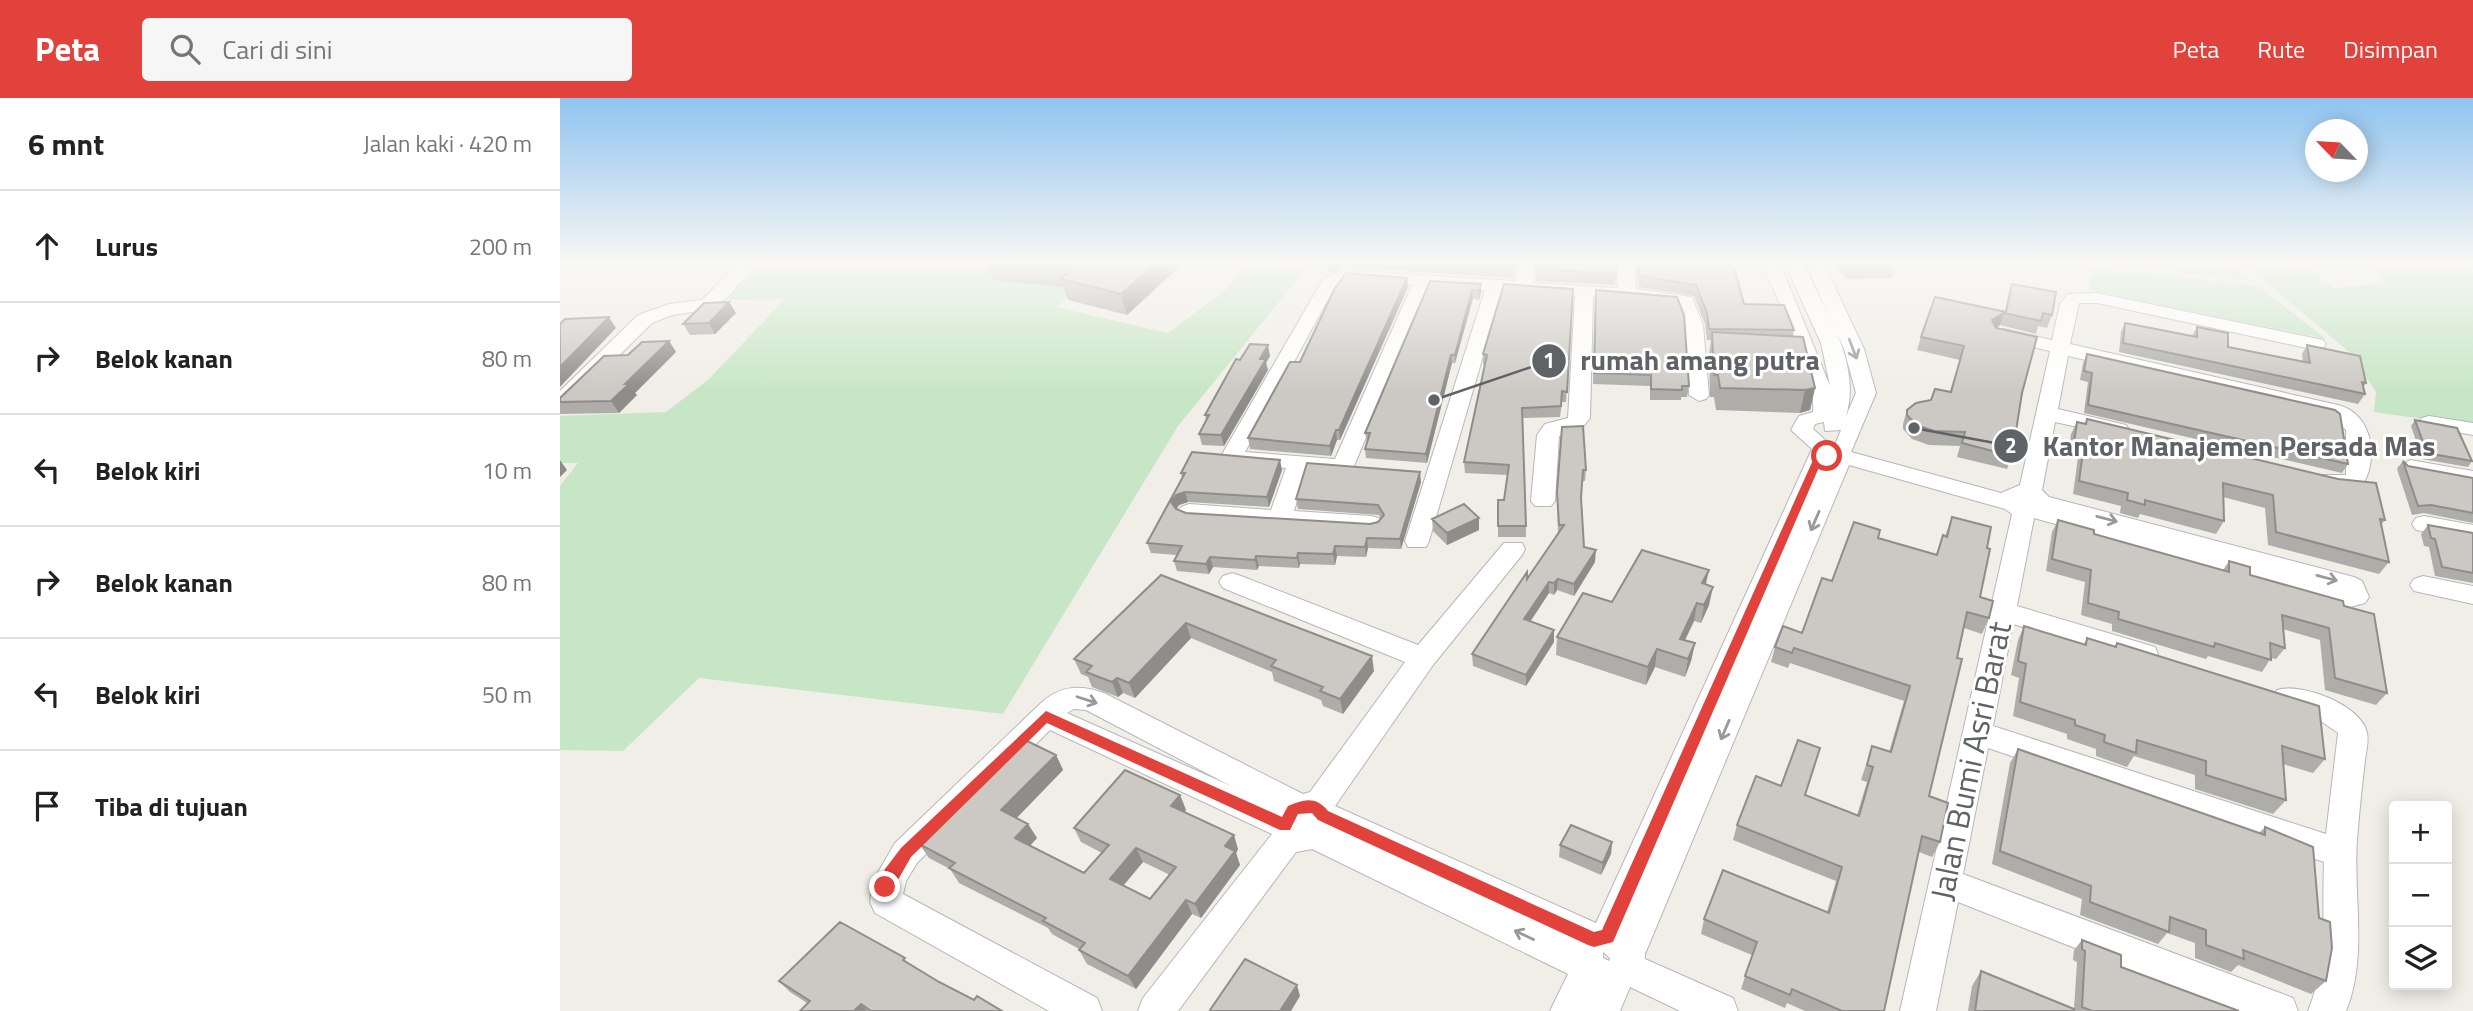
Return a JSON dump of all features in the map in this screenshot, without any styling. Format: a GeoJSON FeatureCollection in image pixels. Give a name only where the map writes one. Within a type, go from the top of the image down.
{"type":"FeatureCollection","features":[{"type":"Feature","properties":{"kind":"street"},"geometry":{"type":"LineString","coordinates":[[560,403],[645,319],[669,310],[695,307]]}},
{"type":"Feature","properties":{"kind":"street"},"geometry":{"type":"LineString","coordinates":[[1232,456],[1316,307]]}},
{"type":"Feature","properties":{"kind":"street"},"geometry":{"type":"LineString","coordinates":[[1343,466],[1412,307]]}},
{"type":"Feature","properties":{"kind":"street"},"geometry":{"type":"LineString","coordinates":[[1417,541],[1435,474],[1488,307]]}},
{"type":"Feature","properties":{"kind":"street"},"geometry":{"type":"LineString","coordinates":[[1544,501],[1548,435],[1553,429],[1576,423],[1579,418],[1583,307]]}},
{"type":"Feature","properties":{"kind":"street"},"geometry":{"type":"LineString","coordinates":[[1690,307],[1699,395]]}},
{"type":"Feature","properties":{"kind":"street"},"geometry":{"type":"LineString","coordinates":[[1788,307],[1807,351],[1826,411],[1823,416],[1806,420],[1802,430],[1835,450],[2026,502],[2345,583],[2353,587],[2356,597],[2350,598],[2026,502]]}},
{"type":"Feature","properties":{"kind":"street"},"geometry":{"type":"LineString","coordinates":[[1568,1011],[1607,958],[1831,486],[1842,380],[1813,307]]}},
{"type":"Feature","properties":{"kind":"street"},"geometry":{"type":"LineString","coordinates":[[1835,307],[1854,349],[1866,393],[1835,450]]}},
{"type":"Feature","properties":{"kind":"street","name":"Jalan Bumi Asri Barat"},"geometry":{"type":"LineString","coordinates":[[1918,1011],[2068,307]]}},
{"type":"Feature","properties":{"kind":"street","name":"Jalan Bumi Asri Barat"},"geometry":{"type":"LineString","coordinates":[[2138,307],[2316,344]]}},
{"type":"Feature","properties":{"kind":"street"},"geometry":{"type":"LineString","coordinates":[[1791,313],[1815,312]]}},
{"type":"Feature","properties":{"kind":"street"},"geometry":{"type":"LineString","coordinates":[[1999,334],[2338,411],[2353,419],[2358,427],[2357,477],[2353,483],[2303,475]]}},
{"type":"Feature","properties":{"kind":"street"},"geometry":{"type":"LineString","coordinates":[[1780,350],[1831,351]]}},
{"type":"Feature","properties":{"kind":"street"},"geometry":{"type":"LineString","coordinates":[[2046,413],[2141,436]]}},
{"type":"Feature","properties":{"kind":"street"},"geometry":{"type":"LineString","coordinates":[[2429,422],[2471,433]]}},
{"type":"Feature","properties":{"kind":"street"},"geometry":{"type":"LineString","coordinates":[[1209,455],[1369,468]]}},
{"type":"Feature","properties":{"kind":"street"},"geometry":{"type":"LineString","coordinates":[[1280,518],[1299,462]]}},
{"type":"Feature","properties":{"kind":"street"},"geometry":{"type":"LineString","coordinates":[[2410,467],[2473,478]]}},
{"type":"Feature","properties":{"kind":"street"},"geometry":{"type":"LineString","coordinates":[[1409,472],[1435,474]]}},
{"type":"Feature","properties":{"kind":"street"},"geometry":{"type":"LineString","coordinates":[[1189,512],[1371,524]]}},
{"type":"Feature","properties":{"kind":"street"},"geometry":{"type":"LineString","coordinates":[[2424,524],[2473,533]]}},
{"type":"Feature","properties":{"kind":"street"},"geometry":{"type":"LineString","coordinates":[[1156,1011],[1305,821],[1423,658],[1513,549]]}},
{"type":"Feature","properties":{"kind":"street"},"geometry":{"type":"LineString","coordinates":[[1232,582],[1423,658]]}},
{"type":"Feature","properties":{"kind":"street"},"geometry":{"type":"LineString","coordinates":[[2423,585],[2473,595]]}},
{"type":"Feature","properties":{"kind":"street"},"geometry":{"type":"LineString","coordinates":[[2003,611],[2171,662]]}},
{"type":"Feature","properties":{"kind":"street"},"geometry":{"type":"LineString","coordinates":[[2261,690],[2326,709],[2349,724],[2353,733],[2340,853],[2339,970],[2332,1006],[2326,1011]]}},
{"type":"Feature","properties":{"kind":"street"},"geometry":{"type":"LineString","coordinates":[[1084,1011],[887,902],[885,887],[890,874],[906,853],[1046,716],[1305,821],[1720,1011]]}},
{"type":"Feature","properties":{"kind":"street"},"geometry":{"type":"LineString","coordinates":[[1977,732],[2340,853]]}},
{"type":"Feature","properties":{"kind":"street"},"geometry":{"type":"LineString","coordinates":[[1945,882],[2280,1011]]}},
{"type":"Feature","properties":{"kind":"street"},"geometry":{"type":"LineString","coordinates":[[1602,1011],[1607,958]]}},
{"type":"Feature","properties":{"kind":"green space"},"geometry":{"type":"Polygon","coordinates":[[[778,307],[1056,307],[1168,333],[1204,307],[1275,307],[1178,426],[1003,714],[699,678],[623,751],[560,750],[560,486],[578,463],[560,463],[560,416],[666,412],[708,380],[778,307]]]}},
{"type":"Feature","properties":{"kind":"green space"},"geometry":{"type":"Polygon","coordinates":[[[2169,307],[2284,307],[2326,339],[2169,307]]]}},
{"type":"Feature","properties":{"kind":"green space"},"geometry":{"type":"Polygon","coordinates":[[[2295,307],[2473,307],[2473,426],[2374,412],[2376,392],[2348,351],[2295,307]]]}},
{"type":"Feature","properties":{"kind":"building"},"geometry":{"type":"Polygon","coordinates":[[[700,307],[725,307],[709,323],[683,324],[700,307]]]}},
{"type":"Feature","properties":{"kind":"building"},"geometry":{"type":"Polygon","coordinates":[[[1326,307],[1394,307],[1330,446],[1248,438],[1290,362],[1300,362],[1326,307]]]}},
{"type":"Feature","properties":{"kind":"building"},"geometry":{"type":"Polygon","coordinates":[[[1419,307],[1468,307],[1455,355],[1451,355],[1426,454],[1365,449],[1370,433],[1365,433],[1419,307]]]}},
{"type":"Feature","properties":{"kind":"building"},"geometry":{"type":"Polygon","coordinates":[[[1497,307],[1572,307],[1567,392],[1562,391],[1561,406],[1522,408],[1526,526],[1498,526],[1498,500],[1504,500],[1509,465],[1464,462],[1487,355],[1483,354],[1497,307]]]}},
{"type":"Feature","properties":{"kind":"building"},"geometry":{"type":"Polygon","coordinates":[[[1596,307],[1681,307],[1684,315],[1689,386],[1682,386],[1682,390],[1651,389],[1651,375],[1594,373],[1596,307]]]}},
{"type":"Feature","properties":{"kind":"building"},"geometry":{"type":"Polygon","coordinates":[[[1704,307],[1785,307],[1794,330],[1709,329],[1704,307]]]}},
{"type":"Feature","properties":{"kind":"building"},"geometry":{"type":"Polygon","coordinates":[[[1932,307],[1980,307],[2006,312],[2007,307],[2053,307],[2052,315],[2043,313],[2041,321],[2004,313],[1992,320],[1996,328],[2037,337],[2022,393],[2012,456],[1962,443],[1965,432],[1934,431],[1916,425],[1907,415],[1907,410],[1916,403],[1931,400],[1935,389],[1951,392],[1964,346],[1921,337],[1932,307]]]}},
{"type":"Feature","properties":{"kind":"building"},"geometry":{"type":"Polygon","coordinates":[[[609,317],[560,367],[560,324],[565,319],[609,317]]]}},
{"type":"Feature","properties":{"kind":"building"},"geometry":{"type":"Polygon","coordinates":[[[2125,323],[2197,337],[2197,327],[2228,333],[2228,347],[2310,363],[2307,345],[2360,356],[2366,383],[2362,382],[2365,394],[2123,343],[2125,323]]]}},
{"type":"Feature","properties":{"kind":"building"},"geometry":{"type":"Polygon","coordinates":[[[1712,332],[1803,337],[1815,388],[1720,388],[1718,375],[1714,375],[1712,332]]]}},
{"type":"Feature","properties":{"kind":"building"},"geometry":{"type":"Polygon","coordinates":[[[669,341],[611,401],[560,402],[560,398],[604,356],[628,355],[642,342],[669,341]]]}},
{"type":"Feature","properties":{"kind":"building"},"geometry":{"type":"Polygon","coordinates":[[[1250,344],[1268,345],[1260,359],[1266,359],[1221,435],[1199,434],[1209,415],[1205,415],[1236,359],[1240,360],[1250,344]]]}},
{"type":"Feature","properties":{"kind":"building"},"geometry":{"type":"Polygon","coordinates":[[[2087,354],[2335,410],[2340,414],[2348,464],[2088,405],[2092,373],[2084,371],[2087,354]]]}},
{"type":"Feature","properties":{"kind":"building"},"geometry":{"type":"Polygon","coordinates":[[[2087,419],[2338,479],[2376,483],[2385,520],[2380,519],[2389,562],[2276,532],[2273,495],[2223,483],[2224,521],[2145,500],[2145,505],[2127,500],[2128,493],[2079,481],[2084,445],[2074,442],[2077,422],[2086,424],[2087,419]]]}},
{"type":"Feature","properties":{"kind":"building"},"geometry":{"type":"Polygon","coordinates":[[[2415,420],[2457,428],[2472,461],[2427,453],[2415,420]]]}},
{"type":"Feature","properties":{"kind":"building"},"geometry":{"type":"Polygon","coordinates":[[[1583,426],[1586,470],[1583,470],[1581,498],[1584,547],[1596,550],[1574,584],[1558,579],[1554,583],[1549,582],[1524,619],[1554,630],[1526,675],[1472,654],[1527,572],[1527,579],[1564,525],[1559,525],[1557,492],[1562,427],[1583,426]]]}},
{"type":"Feature","properties":{"kind":"building"},"geometry":{"type":"Polygon","coordinates":[[[1192,452],[1280,460],[1267,497],[1185,492],[1176,495],[1171,502],[1176,509],[1186,513],[1370,524],[1378,522],[1384,515],[1378,505],[1296,499],[1307,463],[1420,472],[1400,539],[1367,538],[1365,547],[1335,546],[1333,554],[1298,553],[1297,558],[1256,556],[1255,560],[1210,557],[1206,564],[1174,561],[1182,546],[1147,543],[1185,473],[1181,473],[1192,452]]]}},
{"type":"Feature","properties":{"kind":"building"},"geometry":{"type":"Polygon","coordinates":[[[2403,461],[2408,466],[2473,478],[2473,513],[2431,505],[2418,506],[2403,461]]]}},
{"type":"Feature","properties":{"kind":"building"},"geometry":{"type":"Polygon","coordinates":[[[1464,504],[1479,518],[1447,533],[1432,519],[1464,504]]]}},
{"type":"Feature","properties":{"kind":"building"},"geometry":{"type":"Polygon","coordinates":[[[1952,517],[1991,527],[1987,548],[1990,549],[1980,597],[1993,601],[1989,618],[1967,612],[1957,658],[1962,659],[1929,796],[1948,803],[1940,842],[1922,836],[1884,1011],[1842,1011],[1792,989],[1790,995],[1745,976],[1757,942],[1704,919],[1723,870],[1829,913],[1842,867],[1737,825],[1756,776],[1781,786],[1798,740],[1820,748],[1805,795],[1859,816],[1873,767],[1867,765],[1872,746],[1891,752],[1910,686],[1794,648],[1792,653],[1775,647],[1783,626],[1802,633],[1822,578],[1832,581],[1854,522],[1880,530],[1878,538],[1937,555],[1943,535],[1947,537],[1952,517]]]}},
{"type":"Feature","properties":{"kind":"building"},"geometry":{"type":"Polygon","coordinates":[[[2058,520],[2094,530],[2094,534],[2229,572],[2229,561],[2250,567],[2250,575],[2343,601],[2344,606],[2374,614],[2387,693],[2335,678],[2329,628],[2282,615],[2285,648],[2270,643],[2271,660],[2215,643],[2214,647],[2118,619],[2119,612],[2088,603],[2091,570],[2052,559],[2058,520]]]}},
{"type":"Feature","properties":{"kind":"building"},"geometry":{"type":"Polygon","coordinates":[[[2428,525],[2473,533],[2473,573],[2442,567],[2435,539],[2431,538],[2428,525]]]}},
{"type":"Feature","properties":{"kind":"building"},"geometry":{"type":"Polygon","coordinates":[[[1642,550],[1709,570],[1702,583],[1713,587],[1704,605],[1697,603],[1680,639],[1695,643],[1688,659],[1657,649],[1648,667],[1557,637],[1583,593],[1612,602],[1642,550]]]}},
{"type":"Feature","properties":{"kind":"building"},"geometry":{"type":"Polygon","coordinates":[[[1161,575],[1372,656],[1340,699],[1320,691],[1323,687],[1271,666],[1276,660],[1186,623],[1129,683],[1117,678],[1112,682],[1086,672],[1092,666],[1074,659],[1161,575]]]}},
{"type":"Feature","properties":{"kind":"building"},"geometry":{"type":"Polygon","coordinates":[[[2024,626],[2086,645],[2087,638],[2116,647],[2117,643],[2319,706],[2325,759],[2282,746],[2286,800],[2206,775],[2206,761],[2137,740],[2136,753],[2104,742],[2105,735],[2075,725],[2075,720],[2020,702],[2026,664],[2018,661],[2024,626]]]}},
{"type":"Feature","properties":{"kind":"building"},"geometry":{"type":"Polygon","coordinates":[[[1023,739],[1056,755],[1001,810],[1028,824],[1015,838],[1084,873],[1109,845],[1074,828],[1125,770],[1180,795],[1171,806],[1234,835],[1225,846],[1235,851],[1195,904],[1186,900],[1128,976],[1079,950],[1085,943],[1043,921],[1046,918],[949,868],[955,863],[919,844],[1023,739]],[[1136,848],[1110,879],[1150,899],[1176,867],[1136,848]]]}},
{"type":"Feature","properties":{"kind":"building"},"geometry":{"type":"Polygon","coordinates":[[[2018,749],[2265,835],[2265,827],[2313,847],[2319,918],[2330,922],[2332,948],[2326,981],[2243,950],[2244,959],[2206,945],[2206,930],[2170,917],[2169,932],[2090,902],[2091,886],[2000,851],[2018,749]]]}},
{"type":"Feature","properties":{"kind":"building"},"geometry":{"type":"Polygon","coordinates":[[[1571,825],[1612,842],[1603,863],[1560,845],[1571,825]]]}},
{"type":"Feature","properties":{"kind":"building"},"geometry":{"type":"Polygon","coordinates":[[[840,922],[905,958],[903,960],[939,982],[974,1000],[977,996],[1002,1011],[871,1011],[861,1004],[854,1011],[800,1011],[810,1001],[779,981],[840,922]]]}},
{"type":"Feature","properties":{"kind":"building"},"geometry":{"type":"Polygon","coordinates":[[[2082,940],[2121,955],[2121,967],[2239,1011],[2092,1011],[2082,1007],[2085,951],[2082,949],[2082,940]]]}},
{"type":"Feature","properties":{"kind":"building"},"geometry":{"type":"Polygon","coordinates":[[[1245,959],[1297,985],[1280,1011],[1210,1010],[1245,959]]]}},
{"type":"Feature","properties":{"kind":"building"},"geometry":{"type":"Polygon","coordinates":[[[1981,971],[2074,1009],[2074,1011],[1975,1011],[1981,971]]]}},
{"type":"Feature","properties":{"kind":"place","name":"rumah amang putra"},"geometry":{"type":"Point","coordinates":[1434,400]}},
{"type":"Feature","properties":{"kind":"place","name":"Kantor Manajemen Persada Mas"},"geometry":{"type":"Point","coordinates":[1914,428]}},
{"type":"Feature","properties":{"kind":"route"},"geometry":{"type":"LineString","coordinates":[[885,887],[890,874],[906,853],[1046,716],[1285,825],[1293,810],[1305,805],[1317,807],[1323,815],[1594,939],[1607,936],[1821,452],[1827,456]]}}]}
